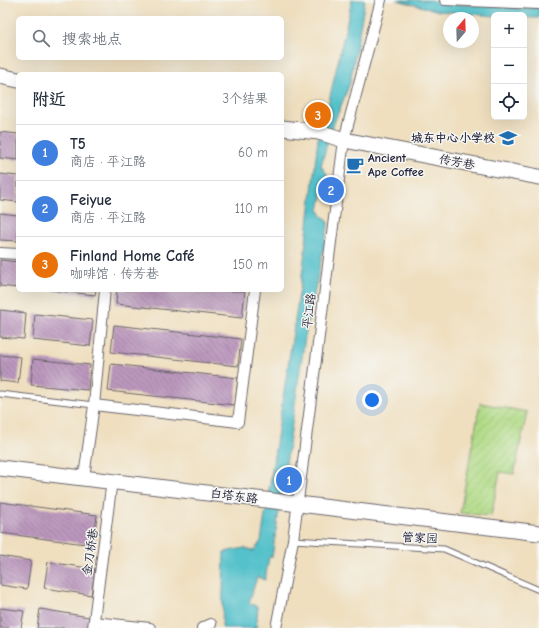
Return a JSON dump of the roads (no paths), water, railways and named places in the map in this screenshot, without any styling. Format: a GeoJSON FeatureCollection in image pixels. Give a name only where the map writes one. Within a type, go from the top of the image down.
{"type":"FeatureCollection","features":[{"type":"Feature","properties":{"kind":"main road"},"geometry":{"type":"LineString","coordinates":[[0,76],[16,80]]}},
{"type":"Feature","properties":{"kind":"main road","name":"传芳巷"},"geometry":{"type":"LineString","coordinates":[[284,128],[332,136],[539,177]]}},
{"type":"Feature","properties":{"kind":"main road","name":"白塔东路"},"geometry":{"type":"LineString","coordinates":[[0,468],[112,480],[539,533]]}},
{"type":"Feature","properties":{"kind":"street","name":"平江路"},"geometry":{"type":"LineString","coordinates":[[276,628],[292,540],[293,503],[332,136],[381,0]]}},
{"type":"Feature","properties":{"kind":"street"},"geometry":{"type":"LineString","coordinates":[[445,0],[539,4]]}},
{"type":"Feature","properties":{"kind":"street"},"geometry":{"type":"LineString","coordinates":[[0,253],[16,254]]}},
{"type":"Feature","properties":{"kind":"street"},"geometry":{"type":"LineString","coordinates":[[84,477],[94,405],[105,292]]}},
{"type":"Feature","properties":{"kind":"street"},"geometry":{"type":"LineString","coordinates":[[94,405],[238,422],[255,292]]}},
{"type":"Feature","properties":{"kind":"street","name":"金刀桥巷"},"geometry":{"type":"LineString","coordinates":[[93,625],[112,480]]}},
{"type":"Feature","properties":{"kind":"street"},"geometry":{"type":"LineString","coordinates":[[93,625],[150,628]]}},
{"type":"Feature","properties":{"kind":"lane"},"geometry":{"type":"LineString","coordinates":[[0,394],[94,405]]}},
{"type":"Feature","properties":{"kind":"lane","name":"管家园"},"geometry":{"type":"LineString","coordinates":[[292,540],[444,549],[539,590]]}},
{"type":"Feature","properties":{"kind":"water"},"geometry":{"type":"Polygon","coordinates":[[[352,0],[365,0],[350,83],[329,136],[321,166],[327,174],[319,210],[322,216],[328,220],[328,227],[305,337],[272,557],[269,557],[265,580],[257,577],[249,603],[258,607],[256,628],[222,628],[224,552],[244,548],[254,551],[261,541],[303,268],[318,139],[323,127],[352,0]]]}},
{"type":"Feature","properties":{"kind":"water"},"geometry":{"type":"Polygon","coordinates":[[[397,0],[430,0],[446,4],[539,8],[539,18],[527,18],[527,12],[491,12],[491,16],[479,15],[479,12],[439,11],[397,0]]]}},
{"type":"Feature","properties":{"kind":"place","name":"Finland Home Café"},"geometry":{"type":"Point","coordinates":[318,115]}},
{"type":"Feature","properties":{"kind":"place","name":"城东中心小学校"},"geometry":{"type":"Point","coordinates":[508,138]}},
{"type":"Feature","properties":{"kind":"place","name":"Ancient Ape Coffee"},"geometry":{"type":"Point","coordinates":[355,165]}},
{"type":"Feature","properties":{"kind":"place","name":"Feiyue"},"geometry":{"type":"Point","coordinates":[331,190]}},
{"type":"Feature","properties":{"kind":"place","name":"T5"},"geometry":{"type":"Point","coordinates":[289,480]}}]}
